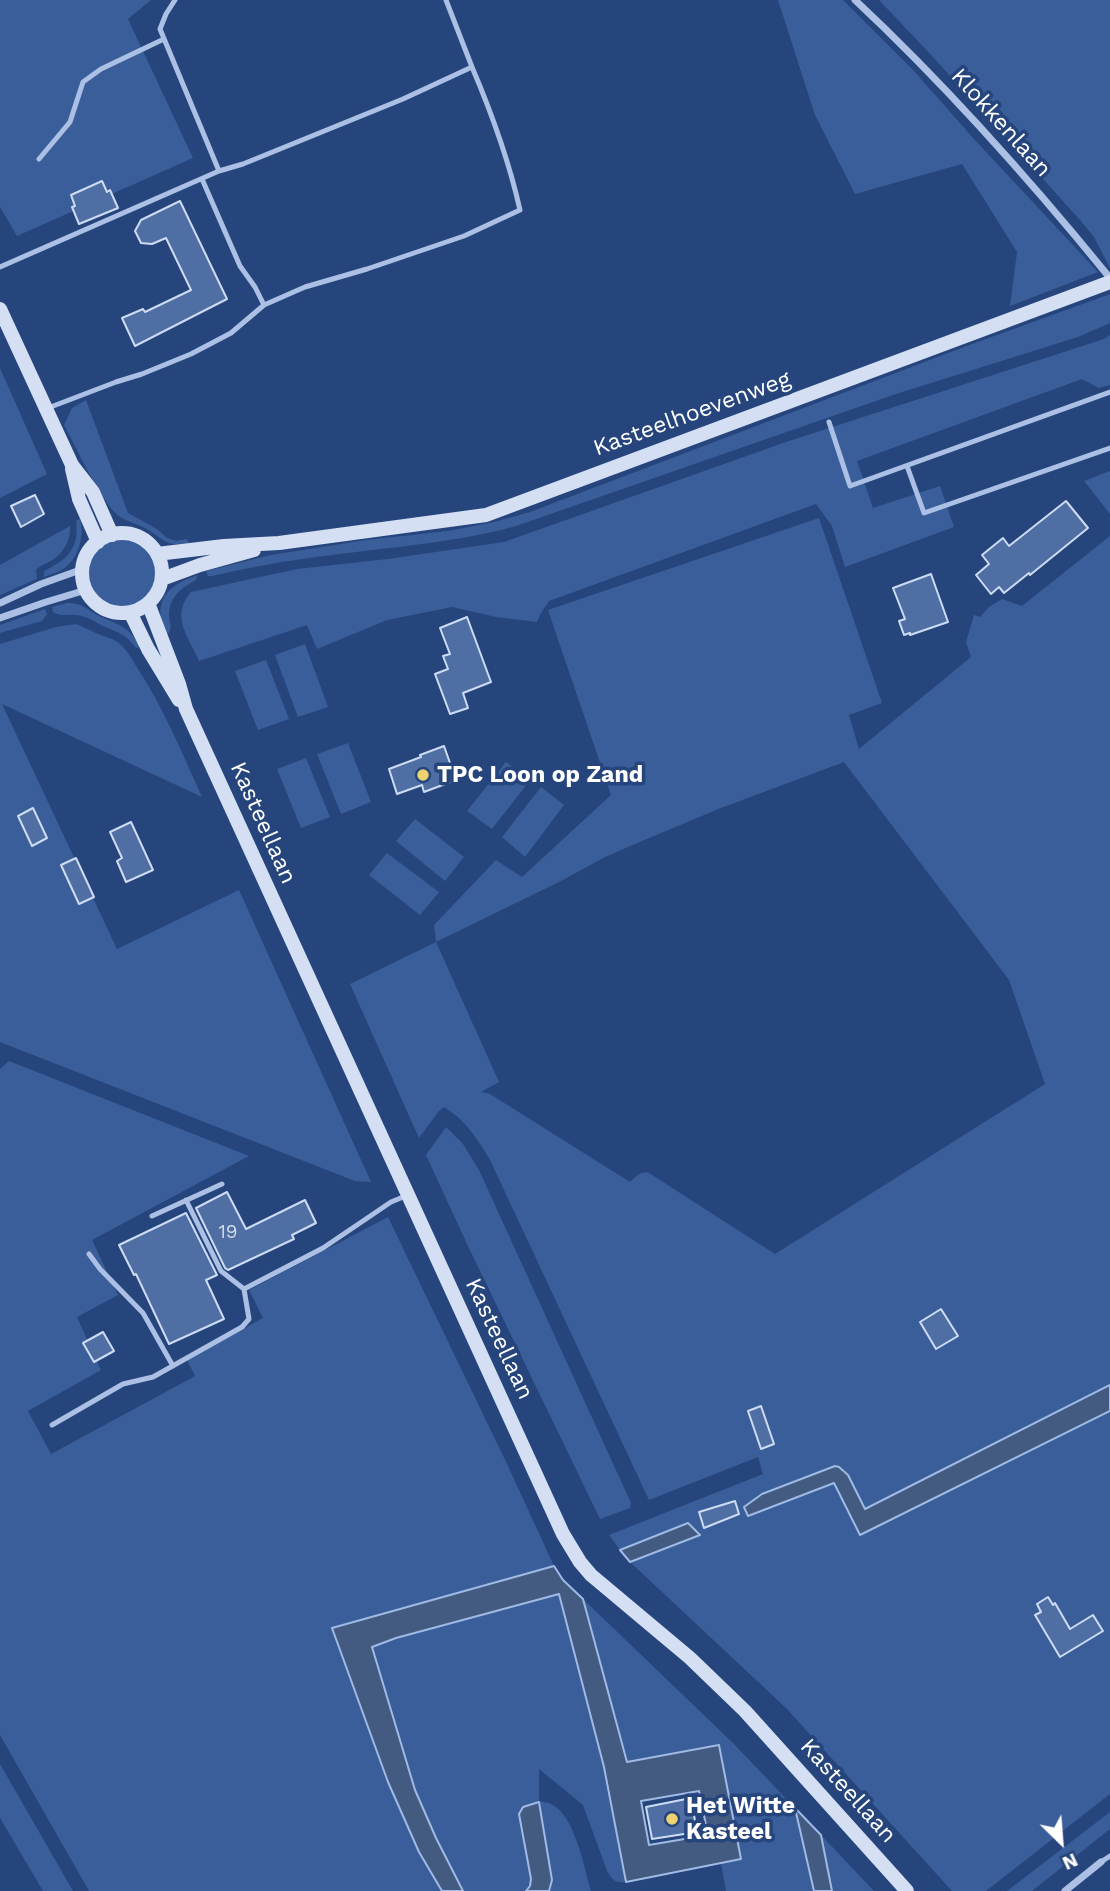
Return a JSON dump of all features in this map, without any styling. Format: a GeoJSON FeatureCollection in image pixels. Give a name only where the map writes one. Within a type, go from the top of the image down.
{"type":"FeatureCollection","features":[{"type":"Feature","properties":{"kind":"street","name":"Klokkenlaan"},"geometry":{"type":"LineString","coordinates":[[855,0],[897,39],[996,143],[1110,280]]}},
{"type":"Feature","properties":{"kind":"street","name":"Kasteelhoevenweg"},"geometry":{"type":"LineString","coordinates":[[157,554],[279,543],[486,515],[1110,280]]}},
{"type":"Feature","properties":{"kind":"street"},"geometry":{"type":"LineString","coordinates":[[0,309],[72,465],[93,492],[112,535]]}},
{"type":"Feature","properties":{"kind":"street"},"geometry":{"type":"LineString","coordinates":[[72,465],[79,499],[98,541]]}},
{"type":"Feature","properties":{"kind":"street"},"geometry":{"type":"LineString","coordinates":[[130,534],[138,537],[146,541],[157,554],[162,579],[148,603],[140,609],[122,613],[108,610],[95,602],[86,590],[82,576],[87,554],[98,541],[112,535],[130,534]]}},
{"type":"Feature","properties":{"kind":"street","name":"Kasteelhoevenweg"},"geometry":{"type":"LineString","coordinates":[[162,579],[200,565],[279,543]]}},
{"type":"Feature","properties":{"kind":"street"},"geometry":{"type":"LineString","coordinates":[[0,603],[83,569]]}},
{"type":"Feature","properties":{"kind":"street"},"geometry":{"type":"LineString","coordinates":[[0,618],[86,590]]}},
{"type":"Feature","properties":{"kind":"street","name":"Kasteellaan"},"geometry":{"type":"LineString","coordinates":[[148,603],[186,709],[563,1534],[580,1562],[605,1589],[690,1658],[746,1711],[907,1891]]}},
{"type":"Feature","properties":{"kind":"street","name":"Kasteellaan"},"geometry":{"type":"LineString","coordinates":[[130,612],[148,649],[186,709]]}},
{"type":"Feature","properties":{"kind":"street"},"geometry":{"type":"LineString","coordinates":[[1065,1891],[1101,1862]]}},
{"type":"Feature","properties":{"kind":"lane"},"geometry":{"type":"LineString","coordinates":[[175,0],[160,29],[219,171]]}},
{"type":"Feature","properties":{"kind":"lane"},"geometry":{"type":"LineString","coordinates":[[46,409],[191,354],[231,333],[264,305],[305,287],[464,236],[520,210],[512,173],[496,127],[446,0]]}},
{"type":"Feature","properties":{"kind":"lane"},"geometry":{"type":"LineString","coordinates":[[39,159],[70,122],[83,82],[102,69],[164,39]]}},
{"type":"Feature","properties":{"kind":"lane"},"geometry":{"type":"LineString","coordinates":[[0,267],[219,171],[243,164],[379,109],[472,67]]}},
{"type":"Feature","properties":{"kind":"lane"},"geometry":{"type":"LineString","coordinates":[[202,179],[240,266],[264,305]]}},
{"type":"Feature","properties":{"kind":"lane"},"geometry":{"type":"LineString","coordinates":[[829,422],[850,486],[1110,392]]}},
{"type":"Feature","properties":{"kind":"lane"},"geometry":{"type":"LineString","coordinates":[[907,466],[924,513],[1110,448]]}},
{"type":"Feature","properties":{"kind":"lane"},"geometry":{"type":"LineString","coordinates":[[152,1216],[222,1184]]}},
{"type":"Feature","properties":{"kind":"lane"},"geometry":{"type":"LineString","coordinates":[[244,1289],[323,1248],[391,1202],[408,1195]]}},
{"type":"Feature","properties":{"kind":"lane"},"geometry":{"type":"LineString","coordinates":[[52,1424],[123,1384],[153,1377],[242,1327],[249,1319],[244,1289],[221,1271],[186,1200]]}},
{"type":"Feature","properties":{"kind":"lane"},"geometry":{"type":"LineString","coordinates":[[89,1254],[143,1313],[173,1366]]}},
{"type":"Feature","properties":{"kind":"lane"},"geometry":{"type":"LineString","coordinates":[[1101,1862],[1110,1856]]}},
{"type":"Feature","properties":{"kind":"shaded area"},"geometry":{"type":"Polygon","coordinates":[[[0,0],[151,0],[128,19],[193,158],[17,236],[0,207],[0,0]]]}},
{"type":"Feature","properties":{"kind":"shaded area"},"geometry":{"type":"Polygon","coordinates":[[[778,0],[843,0],[914,71],[1098,272],[1010,306],[1017,252],[962,164],[855,194],[815,115],[778,0]]]}},
{"type":"Feature","properties":{"kind":"shaded area"},"geometry":{"type":"Polygon","coordinates":[[[879,0],[1110,0],[1110,268],[1094,237],[1080,220],[879,0]]]}},
{"type":"Feature","properties":{"kind":"shaded area"},"geometry":{"type":"Polygon","coordinates":[[[1110,294],[1110,323],[1078,337],[896,394],[516,526],[464,538],[257,566],[212,576],[208,576],[206,571],[271,555],[448,531],[530,512],[1110,294]]]}},
{"type":"Feature","properties":{"kind":"shaded area"},"geometry":{"type":"Polygon","coordinates":[[[1110,335],[1110,385],[1099,388],[1082,379],[857,461],[873,508],[940,486],[954,527],[845,567],[832,526],[816,504],[549,601],[537,622],[496,617],[452,607],[387,620],[317,649],[307,625],[199,661],[183,626],[182,609],[191,592],[297,569],[504,542],[786,442],[1110,335]]]}},
{"type":"Feature","properties":{"kind":"shaded area"},"geometry":{"type":"Polygon","coordinates":[[[0,368],[47,474],[0,498],[0,368]]]}},
{"type":"Feature","properties":{"kind":"shaded area"},"geometry":{"type":"Polygon","coordinates":[[[86,400],[128,513],[157,529],[167,538],[177,541],[187,539],[189,543],[175,544],[165,541],[113,511],[64,425],[72,408],[86,400]]]}},
{"type":"Feature","properties":{"kind":"shaded area"},"geometry":{"type":"Polygon","coordinates":[[[1110,471],[1110,514],[1084,481],[1110,471]]]}},
{"type":"Feature","properties":{"kind":"shaded area"},"geometry":{"type":"Polygon","coordinates":[[[819,518],[882,703],[849,715],[859,749],[971,657],[966,642],[974,615],[980,617],[1002,599],[1022,606],[1110,536],[1110,1385],[865,1509],[848,1475],[835,1466],[762,1494],[744,1507],[748,1516],[834,1483],[861,1534],[1110,1411],[1110,1794],[986,1891],[952,1891],[786,1708],[630,1562],[699,1535],[688,1523],[620,1550],[609,1535],[763,1474],[758,1457],[649,1500],[490,1160],[465,1124],[444,1107],[419,1138],[350,984],[436,942],[434,925],[496,860],[522,877],[611,795],[548,610],[819,518]],[[844,762],[642,841],[436,942],[499,1082],[481,1092],[490,1094],[630,1182],[641,1173],[649,1173],[775,1254],[1045,1084],[1009,980],[844,762]]]}},
{"type":"Feature","properties":{"kind":"shaded area"},"geometry":{"type":"Polygon","coordinates":[[[80,519],[82,533],[76,555],[66,567],[44,577],[44,571],[65,557],[74,546],[76,521],[80,519]]]}},
{"type":"Feature","properties":{"kind":"shaded area"},"geometry":{"type":"Polygon","coordinates":[[[70,526],[65,546],[59,555],[36,570],[37,579],[0,595],[0,565],[70,526]]]}},
{"type":"Feature","properties":{"kind":"shaded area"},"geometry":{"type":"Polygon","coordinates":[[[122,538],[135,540],[146,548],[154,559],[154,585],[146,596],[135,604],[122,606],[109,604],[98,596],[90,585],[88,572],[90,559],[98,548],[109,540],[122,538]]]}},
{"type":"Feature","properties":{"kind":"shaded area"},"geometry":{"type":"Polygon","coordinates":[[[198,575],[171,603],[171,626],[169,633],[165,634],[160,612],[165,596],[178,584],[198,575]]]}},
{"type":"Feature","properties":{"kind":"shaded area"},"geometry":{"type":"Polygon","coordinates":[[[67,603],[81,605],[123,627],[140,647],[136,648],[121,634],[86,618],[53,612],[52,607],[67,603]]]}},
{"type":"Feature","properties":{"kind":"shaded area"},"geometry":{"type":"Polygon","coordinates":[[[45,609],[47,614],[42,621],[0,633],[0,625],[45,609]]]}},
{"type":"Feature","properties":{"kind":"shaded area"},"geometry":{"type":"Polygon","coordinates":[[[76,624],[114,640],[127,652],[163,713],[202,797],[2,704],[117,949],[239,890],[371,1182],[355,1181],[0,1042],[0,644],[56,627],[76,624]]]}},
{"type":"Feature","properties":{"kind":"shaded area"},"geometry":{"type":"Polygon","coordinates":[[[305,644],[328,707],[298,717],[275,655],[305,644]]]}},
{"type":"Feature","properties":{"kind":"shaded area"},"geometry":{"type":"Polygon","coordinates":[[[266,660],[289,719],[258,730],[235,671],[266,660]]]}},
{"type":"Feature","properties":{"kind":"shaded area"},"geometry":{"type":"Polygon","coordinates":[[[348,743],[371,802],[341,814],[317,754],[348,743]]]}},
{"type":"Feature","properties":{"kind":"shaded area"},"geometry":{"type":"Polygon","coordinates":[[[306,758],[330,817],[301,828],[277,769],[306,758]]]}},
{"type":"Feature","properties":{"kind":"shaded area"},"geometry":{"type":"Polygon","coordinates":[[[506,762],[531,779],[492,829],[467,811],[506,762]]]}},
{"type":"Feature","properties":{"kind":"shaded area"},"geometry":{"type":"Polygon","coordinates":[[[541,787],[564,805],[525,857],[502,837],[541,787]]]}},
{"type":"Feature","properties":{"kind":"shaded area"},"geometry":{"type":"Polygon","coordinates":[[[415,819],[464,857],[445,881],[396,841],[415,819]]]}},
{"type":"Feature","properties":{"kind":"shaded area"},"geometry":{"type":"Polygon","coordinates":[[[387,853],[439,892],[420,915],[369,875],[387,853]]]}},
{"type":"Feature","properties":{"kind":"shaded area"},"geometry":{"type":"Polygon","coordinates":[[[9,1061],[249,1156],[92,1240],[118,1295],[77,1317],[101,1370],[28,1411],[51,1454],[195,1376],[187,1360],[263,1318],[249,1290],[388,1217],[554,1566],[332,1629],[388,1782],[419,1852],[442,1891],[89,1891],[0,1735],[0,1069],[9,1061]]]}},
{"type":"Feature","properties":{"kind":"shaded area"},"geometry":{"type":"Polygon","coordinates":[[[446,1127],[463,1144],[479,1170],[631,1503],[630,1508],[600,1519],[467,1244],[426,1155],[446,1127]]]}},
{"type":"Feature","properties":{"kind":"shaded area"},"geometry":{"type":"Polygon","coordinates":[[[1110,1385],[1110,1411],[860,1535],[834,1483],[748,1516],[744,1507],[762,1494],[835,1466],[848,1475],[865,1509],[1110,1385]]]}},
{"type":"Feature","properties":{"kind":"shaded area"},"geometry":{"type":"Polygon","coordinates":[[[688,1523],[700,1535],[630,1562],[620,1550],[688,1523]]]}},
{"type":"Feature","properties":{"kind":"shaded area"},"geometry":{"type":"Polygon","coordinates":[[[554,1566],[563,1580],[583,1599],[627,1762],[719,1745],[741,1859],[626,1882],[604,1767],[559,1594],[396,1638],[372,1647],[415,1790],[463,1891],[442,1891],[419,1852],[388,1782],[332,1628],[554,1566]],[[699,1791],[641,1801],[649,1845],[708,1835],[699,1791]]]}},
{"type":"Feature","properties":{"kind":"shaded area"},"geometry":{"type":"Polygon","coordinates":[[[559,1594],[604,1767],[626,1882],[614,1880],[607,1871],[583,1805],[539,1769],[539,1801],[551,1804],[566,1819],[577,1843],[591,1891],[549,1891],[552,1880],[539,1802],[519,1814],[531,1879],[526,1891],[463,1891],[415,1790],[372,1647],[396,1638],[559,1594]]]}},
{"type":"Feature","properties":{"kind":"shaded area"},"geometry":{"type":"Polygon","coordinates":[[[583,1599],[733,1743],[795,1808],[814,1891],[726,1891],[721,1863],[741,1860],[718,1745],[628,1762],[583,1599]]]}},
{"type":"Feature","properties":{"kind":"shaded area"},"geometry":{"type":"Polygon","coordinates":[[[0,1764],[73,1891],[43,1891],[0,1818],[0,1764]]]}},
{"type":"Feature","properties":{"kind":"shaded area"},"geometry":{"type":"Polygon","coordinates":[[[539,1802],[552,1880],[549,1891],[526,1891],[531,1879],[519,1814],[523,1807],[539,1802]]]}},
{"type":"Feature","properties":{"kind":"shaded area"},"geometry":{"type":"Polygon","coordinates":[[[795,1808],[821,1835],[832,1891],[814,1891],[795,1808]]]}},
{"type":"Feature","properties":{"kind":"shaded area"},"geometry":{"type":"Polygon","coordinates":[[[1110,1812],[1110,1829],[1032,1891],[1007,1891],[1110,1812]]]}},
{"type":"Feature","properties":{"kind":"shaded area"},"geometry":{"type":"Polygon","coordinates":[[[821,1835],[874,1891],[832,1891],[821,1835]]]}},
{"type":"Feature","properties":{"kind":"building"},"geometry":{"type":"Polygon","coordinates":[[[102,181],[107,192],[110,190],[118,208],[79,224],[72,207],[75,206],[71,195],[102,181]]]}},
{"type":"Feature","properties":{"kind":"building"},"geometry":{"type":"Polygon","coordinates":[[[180,201],[227,299],[135,346],[122,318],[143,309],[145,312],[191,290],[166,238],[152,244],[141,243],[135,231],[141,220],[180,201]]]}},
{"type":"Feature","properties":{"kind":"building"},"geometry":{"type":"Polygon","coordinates":[[[35,495],[44,514],[21,527],[11,506],[35,495]]]}},
{"type":"Feature","properties":{"kind":"building"},"geometry":{"type":"Polygon","coordinates":[[[1066,501],[1088,528],[1004,593],[999,587],[991,594],[976,575],[989,564],[982,555],[1003,538],[1009,546],[1066,501]]]}},
{"type":"Feature","properties":{"kind":"building"},"geometry":{"type":"Polygon","coordinates":[[[931,574],[948,622],[904,635],[899,621],[905,619],[893,588],[931,574]]]}},
{"type":"Feature","properties":{"kind":"building"},"geometry":{"type":"Polygon","coordinates":[[[467,617],[491,682],[463,693],[468,708],[450,714],[435,674],[448,669],[443,656],[450,654],[440,628],[467,617]]]}},
{"type":"Feature","properties":{"kind":"building"},"geometry":{"type":"Polygon","coordinates":[[[444,746],[456,780],[424,792],[422,785],[397,794],[389,769],[444,746]]]}},
{"type":"Feature","properties":{"kind":"building"},"geometry":{"type":"Polygon","coordinates":[[[33,808],[47,838],[32,846],[18,816],[33,808]]]}},
{"type":"Feature","properties":{"kind":"building"},"geometry":{"type":"Polygon","coordinates":[[[131,822],[153,870],[126,882],[117,861],[122,858],[110,832],[131,822]]]}},
{"type":"Feature","properties":{"kind":"building"},"geometry":{"type":"Polygon","coordinates":[[[76,858],[94,897],[79,904],[61,865],[76,858]]]}},
{"type":"Feature","properties":{"kind":"building"},"geometry":{"type":"Polygon","coordinates":[[[227,1192],[246,1229],[305,1200],[316,1223],[292,1235],[294,1239],[228,1270],[196,1208],[227,1192]]]}},
{"type":"Feature","properties":{"kind":"building"},"geometry":{"type":"Polygon","coordinates":[[[186,1213],[217,1275],[206,1280],[224,1319],[169,1344],[136,1274],[134,1275],[119,1245],[186,1213]]]}},
{"type":"Feature","properties":{"kind":"building"},"geometry":{"type":"Polygon","coordinates":[[[941,1309],[958,1336],[936,1349],[920,1322],[941,1309]]]}},
{"type":"Feature","properties":{"kind":"building"},"geometry":{"type":"Polygon","coordinates":[[[103,1332],[114,1351],[94,1362],[83,1343],[103,1332]]]}},
{"type":"Feature","properties":{"kind":"building"},"geometry":{"type":"Polygon","coordinates":[[[761,1406],[774,1444],[761,1449],[748,1411],[761,1406]]]}},
{"type":"Feature","properties":{"kind":"building"},"geometry":{"type":"Polygon","coordinates":[[[735,1501],[739,1514],[704,1528],[699,1512],[735,1501]]]}},
{"type":"Feature","properties":{"kind":"building"},"geometry":{"type":"Polygon","coordinates":[[[1048,1597],[1053,1605],[1055,1603],[1070,1629],[1093,1615],[1103,1631],[1060,1657],[1035,1615],[1041,1612],[1037,1604],[1048,1597]]]}},
{"type":"Feature","properties":{"kind":"building","name":"Het Witte Kasteel"},"geometry":{"type":"Polygon","coordinates":[[[691,1798],[697,1832],[652,1839],[646,1807],[691,1798]]]}},
{"type":"Feature","properties":{"kind":"place","name":"TPC Loon op Zand"},"geometry":{"type":"Point","coordinates":[423,775]}},
{"type":"Feature","properties":{"kind":"place","name":"Het Witte Kasteel"},"geometry":{"type":"Point","coordinates":[672,1819]}}]}
